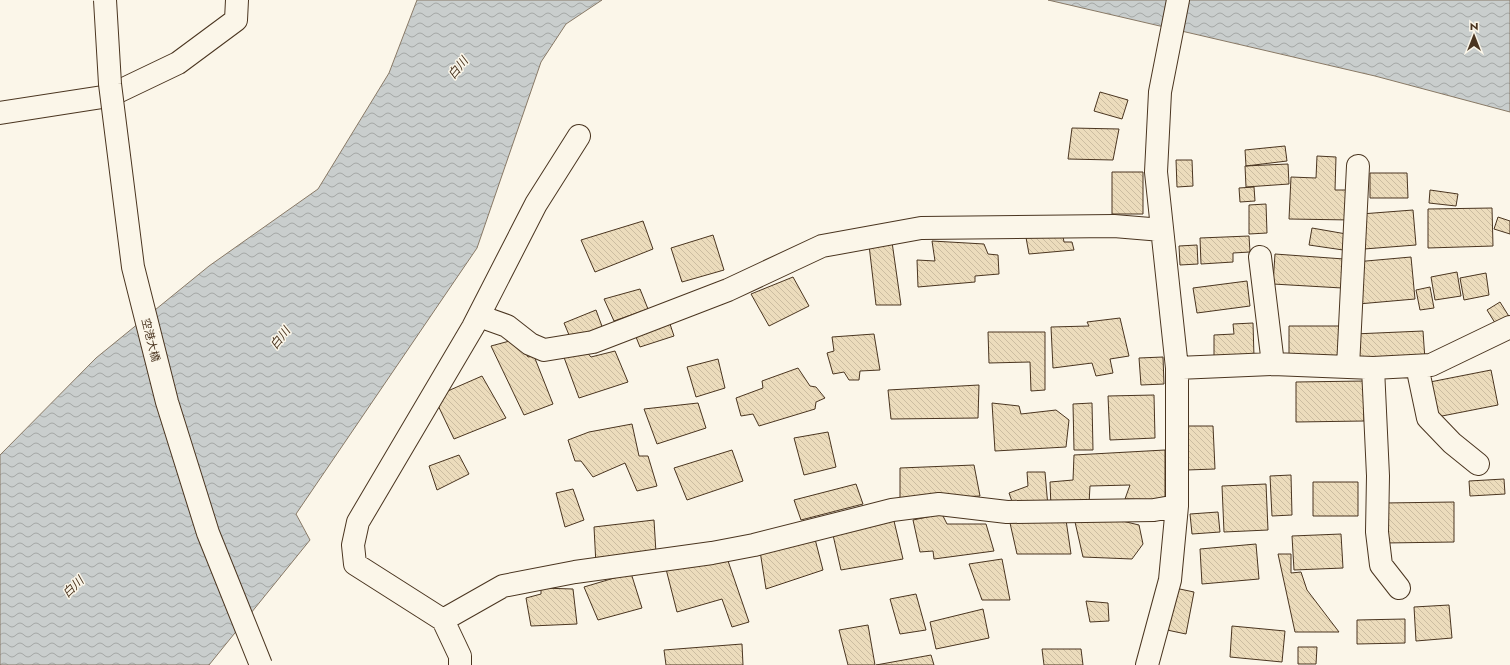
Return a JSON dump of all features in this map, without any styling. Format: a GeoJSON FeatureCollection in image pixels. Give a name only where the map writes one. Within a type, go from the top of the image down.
{"type":"FeatureCollection","features":[{"type":"Feature","properties":{"kind":"street","name":"空港大橋"},"geometry":{"type":"LineString","coordinates":[[104,0],[110,84],[133,267],[167,402],[208,533],[261,665]]}},
{"type":"Feature","properties":{"kind":"street"},"geometry":{"type":"LineString","coordinates":[[0,113],[109,96],[178,63],[236,20],[237,0]]}},
{"type":"Feature","properties":{"kind":"street"},"geometry":{"type":"LineString","coordinates":[[1146,665],[1170,580],[1177,506],[1177,368],[1156,172],[1160,92],[1178,0]]}},
{"type":"Feature","properties":{"kind":"street"},"geometry":{"type":"LineString","coordinates":[[460,665],[460,656],[443,620],[355,564],[353,545],[358,522],[479,316],[536,204],[579,136]]}},
{"type":"Feature","properties":{"kind":"street"},"geometry":{"type":"LineString","coordinates":[[1348,367],[1358,166]]}},
{"type":"Feature","properties":{"kind":"street"},"geometry":{"type":"LineString","coordinates":[[479,316],[507,326],[530,344],[544,350],[593,342],[728,290],[822,246],[921,228],[1114,226],[1162,230]]}},
{"type":"Feature","properties":{"kind":"street"},"geometry":{"type":"LineString","coordinates":[[1260,257],[1273,364]]}},
{"type":"Feature","properties":{"kind":"street"},"geometry":{"type":"LineString","coordinates":[[1177,368],[1273,364],[1373,368],[1431,365],[1510,327]]}},
{"type":"Feature","properties":{"kind":"street"},"geometry":{"type":"LineString","coordinates":[[1417,366],[1428,418],[1452,443],[1478,464]]}},
{"type":"Feature","properties":{"kind":"street"},"geometry":{"type":"LineString","coordinates":[[1373,368],[1378,476],[1377,532],[1381,565],[1399,588]]}},
{"type":"Feature","properties":{"kind":"street"},"geometry":{"type":"LineString","coordinates":[[443,620],[503,586],[575,572],[712,553],[754,545],[892,510],[939,504],[1008,512],[1154,510],[1177,506]]}},
{"type":"Feature","properties":{"kind":"water","name":"白川"},"geometry":{"type":"Polygon","coordinates":[[[417,0],[602,0],[566,24],[541,62],[477,248],[296,514],[310,540],[209,665],[0,665],[0,455],[96,358],[209,266],[318,189],[389,73],[417,0]]]}},
{"type":"Feature","properties":{"kind":"water"},"geometry":{"type":"Polygon","coordinates":[[[1048,0],[1510,0],[1510,112],[1375,76],[1048,0]]]}},
{"type":"Feature","properties":{"kind":"building"},"geometry":{"type":"Polygon","coordinates":[[[1100,92],[1128,100],[1122,119],[1094,111],[1100,92]]]}},
{"type":"Feature","properties":{"kind":"building"},"geometry":{"type":"Polygon","coordinates":[[[1072,128],[1119,129],[1113,160],[1068,159],[1072,128]]]}},
{"type":"Feature","properties":{"kind":"building"},"geometry":{"type":"Polygon","coordinates":[[[1285,146],[1287,161],[1246,166],[1245,150],[1285,146]]]}},
{"type":"Feature","properties":{"kind":"building"},"geometry":{"type":"Polygon","coordinates":[[[1317,156],[1336,157],[1335,190],[1351,190],[1351,220],[1289,219],[1291,177],[1316,178],[1317,156]]]}},
{"type":"Feature","properties":{"kind":"building"},"geometry":{"type":"Polygon","coordinates":[[[1176,160],[1192,160],[1193,186],[1177,187],[1176,160]]]}},
{"type":"Feature","properties":{"kind":"building"},"geometry":{"type":"Polygon","coordinates":[[[1288,164],[1289,184],[1246,187],[1245,166],[1288,164]]]}},
{"type":"Feature","properties":{"kind":"building"},"geometry":{"type":"Polygon","coordinates":[[[1112,172],[1143,172],[1143,214],[1112,214],[1112,172]]]}},
{"type":"Feature","properties":{"kind":"building"},"geometry":{"type":"Polygon","coordinates":[[[1370,173],[1407,173],[1408,198],[1370,198],[1370,173]]]}},
{"type":"Feature","properties":{"kind":"building"},"geometry":{"type":"Polygon","coordinates":[[[1254,187],[1255,201],[1240,202],[1239,188],[1254,187]]]}},
{"type":"Feature","properties":{"kind":"building"},"geometry":{"type":"Polygon","coordinates":[[[1430,190],[1458,194],[1456,206],[1429,203],[1430,190]]]}},
{"type":"Feature","properties":{"kind":"building"},"geometry":{"type":"Polygon","coordinates":[[[1266,204],[1267,233],[1249,234],[1249,205],[1266,204]]]}},
{"type":"Feature","properties":{"kind":"building"},"geometry":{"type":"Polygon","coordinates":[[[1492,208],[1493,246],[1428,248],[1428,209],[1492,208]]]}},
{"type":"Feature","properties":{"kind":"building"},"geometry":{"type":"Polygon","coordinates":[[[1413,210],[1416,245],[1364,249],[1361,214],[1413,210]]]}},
{"type":"Feature","properties":{"kind":"building"},"geometry":{"type":"Polygon","coordinates":[[[1498,217],[1510,221],[1510,234],[1494,229],[1498,217]]]}},
{"type":"Feature","properties":{"kind":"building"},"geometry":{"type":"Polygon","coordinates":[[[643,221],[653,249],[595,272],[581,240],[643,221]]]}},
{"type":"Feature","properties":{"kind":"building"},"geometry":{"type":"Polygon","coordinates":[[[1061,226],[1064,242],[1072,242],[1074,250],[1029,254],[1025,232],[1061,226]]]}},
{"type":"Feature","properties":{"kind":"building"},"geometry":{"type":"Polygon","coordinates":[[[1312,228],[1352,235],[1350,251],[1309,245],[1312,228]]]}},
{"type":"Feature","properties":{"kind":"building"},"geometry":{"type":"Polygon","coordinates":[[[713,235],[724,270],[682,282],[671,248],[713,235]]]}},
{"type":"Feature","properties":{"kind":"building"},"geometry":{"type":"Polygon","coordinates":[[[1249,236],[1250,252],[1233,253],[1233,262],[1201,264],[1200,238],[1249,236]]]}},
{"type":"Feature","properties":{"kind":"building"},"geometry":{"type":"Polygon","coordinates":[[[932,241],[984,244],[988,254],[998,255],[999,274],[975,276],[975,282],[918,287],[917,260],[935,261],[932,241]]]}},
{"type":"Feature","properties":{"kind":"building"},"geometry":{"type":"Polygon","coordinates":[[[892,242],[901,305],[876,305],[869,245],[892,242]]]}},
{"type":"Feature","properties":{"kind":"building"},"geometry":{"type":"Polygon","coordinates":[[[1197,245],[1198,264],[1180,265],[1179,246],[1197,245]]]}},
{"type":"Feature","properties":{"kind":"building"},"geometry":{"type":"Polygon","coordinates":[[[1275,254],[1344,259],[1342,288],[1273,284],[1275,254]]]}},
{"type":"Feature","properties":{"kind":"building"},"geometry":{"type":"Polygon","coordinates":[[[1411,257],[1415,299],[1358,304],[1355,262],[1411,257]]]}},
{"type":"Feature","properties":{"kind":"building"},"geometry":{"type":"Polygon","coordinates":[[[1457,272],[1461,296],[1435,300],[1431,277],[1457,272]]]}},
{"type":"Feature","properties":{"kind":"building"},"geometry":{"type":"Polygon","coordinates":[[[1486,273],[1489,295],[1464,300],[1460,278],[1486,273]]]}},
{"type":"Feature","properties":{"kind":"building"},"geometry":{"type":"Polygon","coordinates":[[[793,277],[809,306],[769,326],[751,294],[793,277]]]}},
{"type":"Feature","properties":{"kind":"building"},"geometry":{"type":"Polygon","coordinates":[[[1247,281],[1250,306],[1197,313],[1193,288],[1247,281]]]}},
{"type":"Feature","properties":{"kind":"building"},"geometry":{"type":"Polygon","coordinates":[[[1430,287],[1434,308],[1420,310],[1416,290],[1430,287]]]}},
{"type":"Feature","properties":{"kind":"building"},"geometry":{"type":"Polygon","coordinates":[[[640,289],[648,309],[614,321],[604,299],[640,289]]]}},
{"type":"Feature","properties":{"kind":"building"},"geometry":{"type":"Polygon","coordinates":[[[1500,302],[1510,318],[1497,326],[1487,310],[1500,302]]]}},
{"type":"Feature","properties":{"kind":"building"},"geometry":{"type":"Polygon","coordinates":[[[596,310],[603,329],[572,342],[564,323],[596,310]]]}},
{"type":"Feature","properties":{"kind":"building"},"geometry":{"type":"Polygon","coordinates":[[[668,318],[674,336],[640,347],[632,327],[668,318]]]}},
{"type":"Feature","properties":{"kind":"building"},"geometry":{"type":"Polygon","coordinates":[[[1120,318],[1129,356],[1110,359],[1113,373],[1096,376],[1092,363],[1053,368],[1051,327],[1089,326],[1087,322],[1120,318]]]}},
{"type":"Feature","properties":{"kind":"building"},"geometry":{"type":"Polygon","coordinates":[[[1253,323],[1254,357],[1214,358],[1214,335],[1234,334],[1233,324],[1253,323]]]}},
{"type":"Feature","properties":{"kind":"building"},"geometry":{"type":"Polygon","coordinates":[[[1289,326],[1340,326],[1340,359],[1289,359],[1289,326]]]}},
{"type":"Feature","properties":{"kind":"building"},"geometry":{"type":"Polygon","coordinates":[[[1423,331],[1425,360],[1355,363],[1354,334],[1423,331]]]}},
{"type":"Feature","properties":{"kind":"building"},"geometry":{"type":"Polygon","coordinates":[[[988,332],[1045,332],[1045,390],[1031,391],[1030,362],[989,363],[988,332]]]}},
{"type":"Feature","properties":{"kind":"building"},"geometry":{"type":"Polygon","coordinates":[[[874,334],[880,370],[860,371],[859,380],[849,380],[844,372],[833,374],[827,353],[834,351],[832,337],[874,334]]]}},
{"type":"Feature","properties":{"kind":"building"},"geometry":{"type":"Polygon","coordinates":[[[517,339],[528,357],[534,356],[553,404],[524,415],[491,346],[517,339]]]}},
{"type":"Feature","properties":{"kind":"building"},"geometry":{"type":"Polygon","coordinates":[[[584,349],[591,357],[615,351],[628,382],[579,398],[562,352],[584,349]]]}},
{"type":"Feature","properties":{"kind":"building"},"geometry":{"type":"Polygon","coordinates":[[[1163,357],[1164,384],[1141,385],[1139,358],[1163,357]]]}},
{"type":"Feature","properties":{"kind":"building"},"geometry":{"type":"Polygon","coordinates":[[[718,359],[725,388],[696,397],[687,367],[718,359]]]}},
{"type":"Feature","properties":{"kind":"building"},"geometry":{"type":"Polygon","coordinates":[[[798,368],[810,386],[816,387],[825,398],[816,402],[815,409],[759,426],[753,414],[741,416],[736,398],[763,388],[762,381],[798,368]]]}},
{"type":"Feature","properties":{"kind":"building"},"geometry":{"type":"Polygon","coordinates":[[[1491,370],[1498,405],[1437,417],[1430,382],[1491,370]]]}},
{"type":"Feature","properties":{"kind":"building"},"geometry":{"type":"Polygon","coordinates":[[[482,376],[506,418],[454,439],[434,397],[482,376]]]}},
{"type":"Feature","properties":{"kind":"building"},"geometry":{"type":"Polygon","coordinates":[[[1364,381],[1364,421],[1296,422],[1296,382],[1364,381]]]}},
{"type":"Feature","properties":{"kind":"building"},"geometry":{"type":"Polygon","coordinates":[[[979,385],[978,418],[891,419],[888,390],[979,385]]]}},
{"type":"Feature","properties":{"kind":"building"},"geometry":{"type":"Polygon","coordinates":[[[1154,395],[1155,438],[1110,440],[1108,396],[1154,395]]]}},
{"type":"Feature","properties":{"kind":"building"},"geometry":{"type":"Polygon","coordinates":[[[698,403],[706,428],[657,444],[644,409],[698,403]]]}},
{"type":"Feature","properties":{"kind":"building"},"geometry":{"type":"Polygon","coordinates":[[[992,403],[1019,406],[1021,414],[1056,410],[1069,420],[1066,447],[995,451],[992,403]]]}},
{"type":"Feature","properties":{"kind":"building"},"geometry":{"type":"Polygon","coordinates":[[[1092,403],[1093,450],[1074,450],[1073,404],[1092,403]]]}},
{"type":"Feature","properties":{"kind":"building"},"geometry":{"type":"Polygon","coordinates":[[[632,424],[639,456],[648,456],[657,486],[637,491],[625,463],[593,477],[581,461],[575,461],[568,440],[589,432],[632,424]]]}},
{"type":"Feature","properties":{"kind":"building"},"geometry":{"type":"Polygon","coordinates":[[[1185,426],[1213,426],[1215,469],[1187,470],[1185,426]]]}},
{"type":"Feature","properties":{"kind":"building"},"geometry":{"type":"Polygon","coordinates":[[[828,432],[836,467],[804,475],[794,438],[828,432]]]}},
{"type":"Feature","properties":{"kind":"building"},"geometry":{"type":"Polygon","coordinates":[[[732,450],[743,481],[687,500],[674,468],[732,450]]]}},
{"type":"Feature","properties":{"kind":"building"},"geometry":{"type":"Polygon","coordinates":[[[1165,450],[1165,500],[1125,499],[1130,485],[1090,486],[1089,504],[1051,508],[1050,482],[1073,480],[1074,455],[1165,450]]]}},
{"type":"Feature","properties":{"kind":"building"},"geometry":{"type":"Polygon","coordinates":[[[459,455],[469,474],[437,490],[429,466],[459,455]]]}},
{"type":"Feature","properties":{"kind":"building"},"geometry":{"type":"Polygon","coordinates":[[[974,465],[980,496],[900,500],[900,468],[974,465]]]}},
{"type":"Feature","properties":{"kind":"building"},"geometry":{"type":"Polygon","coordinates":[[[1027,472],[1045,472],[1048,507],[1014,507],[1009,493],[1028,486],[1027,472]]]}},
{"type":"Feature","properties":{"kind":"building"},"geometry":{"type":"Polygon","coordinates":[[[1291,475],[1292,515],[1272,516],[1270,476],[1291,475]]]}},
{"type":"Feature","properties":{"kind":"building"},"geometry":{"type":"Polygon","coordinates":[[[1504,479],[1505,494],[1470,496],[1469,481],[1504,479]]]}},
{"type":"Feature","properties":{"kind":"building"},"geometry":{"type":"Polygon","coordinates":[[[1313,482],[1358,482],[1358,516],[1313,516],[1313,482]]]}},
{"type":"Feature","properties":{"kind":"building"},"geometry":{"type":"Polygon","coordinates":[[[856,484],[863,504],[801,520],[794,500],[856,484]]]}},
{"type":"Feature","properties":{"kind":"building"},"geometry":{"type":"Polygon","coordinates":[[[1266,484],[1268,530],[1224,532],[1222,486],[1266,484]]]}},
{"type":"Feature","properties":{"kind":"building"},"geometry":{"type":"Polygon","coordinates":[[[573,489],[584,520],[565,527],[556,493],[573,489]]]}},
{"type":"Feature","properties":{"kind":"building"},"geometry":{"type":"Polygon","coordinates":[[[1454,502],[1454,542],[1385,543],[1384,503],[1454,502]]]}},
{"type":"Feature","properties":{"kind":"building"},"geometry":{"type":"Polygon","coordinates":[[[1218,512],[1220,532],[1192,534],[1190,514],[1218,512]]]}},
{"type":"Feature","properties":{"kind":"building"},"geometry":{"type":"Polygon","coordinates":[[[942,514],[947,524],[986,524],[994,551],[934,559],[933,551],[920,552],[913,520],[942,514]]]}},
{"type":"Feature","properties":{"kind":"building"},"geometry":{"type":"Polygon","coordinates":[[[654,520],[656,553],[596,565],[594,527],[654,520]]]}},
{"type":"Feature","properties":{"kind":"building"},"geometry":{"type":"Polygon","coordinates":[[[1066,520],[1071,554],[1017,554],[1010,523],[1066,520]]]}},
{"type":"Feature","properties":{"kind":"building"},"geometry":{"type":"Polygon","coordinates":[[[1118,520],[1139,525],[1143,544],[1132,559],[1083,557],[1075,522],[1118,520]]]}},
{"type":"Feature","properties":{"kind":"building"},"geometry":{"type":"Polygon","coordinates":[[[894,521],[903,559],[841,570],[833,535],[894,521]]]}},
{"type":"Feature","properties":{"kind":"building"},"geometry":{"type":"Polygon","coordinates":[[[1341,534],[1343,568],[1294,570],[1292,536],[1341,534]]]}},
{"type":"Feature","properties":{"kind":"building"},"geometry":{"type":"Polygon","coordinates":[[[815,539],[823,570],[766,589],[760,551],[815,539]]]}},
{"type":"Feature","properties":{"kind":"building"},"geometry":{"type":"Polygon","coordinates":[[[1256,544],[1259,579],[1202,584],[1200,549],[1256,544]]]}},
{"type":"Feature","properties":{"kind":"building"},"geometry":{"type":"Polygon","coordinates":[[[1278,554],[1291,554],[1291,573],[1301,572],[1307,590],[1339,632],[1295,632],[1278,554]]]}},
{"type":"Feature","properties":{"kind":"building"},"geometry":{"type":"Polygon","coordinates":[[[727,558],[749,622],[732,627],[722,599],[677,612],[666,569],[727,558]]]}},
{"type":"Feature","properties":{"kind":"building"},"geometry":{"type":"Polygon","coordinates":[[[1002,559],[1010,600],[982,600],[969,564],[1002,559]]]}},
{"type":"Feature","properties":{"kind":"building"},"geometry":{"type":"Polygon","coordinates":[[[631,573],[642,608],[598,620],[584,587],[631,573]]]}},
{"type":"Feature","properties":{"kind":"building"},"geometry":{"type":"Polygon","coordinates":[[[541,588],[573,589],[577,624],[531,626],[526,598],[541,594],[541,588]]]}},
{"type":"Feature","properties":{"kind":"building"},"geometry":{"type":"Polygon","coordinates":[[[1175,588],[1194,592],[1186,634],[1167,630],[1175,588]]]}},
{"type":"Feature","properties":{"kind":"building"},"geometry":{"type":"Polygon","coordinates":[[[916,594],[926,630],[900,634],[890,599],[916,594]]]}},
{"type":"Feature","properties":{"kind":"building"},"geometry":{"type":"Polygon","coordinates":[[[1086,601],[1108,603],[1109,621],[1090,622],[1086,601]]]}},
{"type":"Feature","properties":{"kind":"building"},"geometry":{"type":"Polygon","coordinates":[[[1449,605],[1452,638],[1416,641],[1414,607],[1449,605]]]}},
{"type":"Feature","properties":{"kind":"building"},"geometry":{"type":"Polygon","coordinates":[[[983,609],[989,638],[936,649],[930,622],[983,609]]]}},
{"type":"Feature","properties":{"kind":"building"},"geometry":{"type":"Polygon","coordinates":[[[1405,619],[1405,643],[1357,644],[1357,620],[1405,619]]]}},
{"type":"Feature","properties":{"kind":"building"},"geometry":{"type":"Polygon","coordinates":[[[868,625],[875,665],[848,665],[839,630],[868,625]]]}},
{"type":"Feature","properties":{"kind":"building"},"geometry":{"type":"Polygon","coordinates":[[[1232,626],[1285,631],[1282,662],[1230,657],[1232,626]]]}},
{"type":"Feature","properties":{"kind":"building"},"geometry":{"type":"Polygon","coordinates":[[[742,644],[743,665],[666,665],[664,650],[742,644]]]}},
{"type":"Feature","properties":{"kind":"building"},"geometry":{"type":"Polygon","coordinates":[[[1298,647],[1317,647],[1316,664],[1298,664],[1298,647]]]}},
{"type":"Feature","properties":{"kind":"building"},"geometry":{"type":"Polygon","coordinates":[[[1042,649],[1081,649],[1083,665],[1044,665],[1042,649]]]}},
{"type":"Feature","properties":{"kind":"building"},"geometry":{"type":"Polygon","coordinates":[[[931,655],[934,665],[876,665],[931,655]]]}}]}
